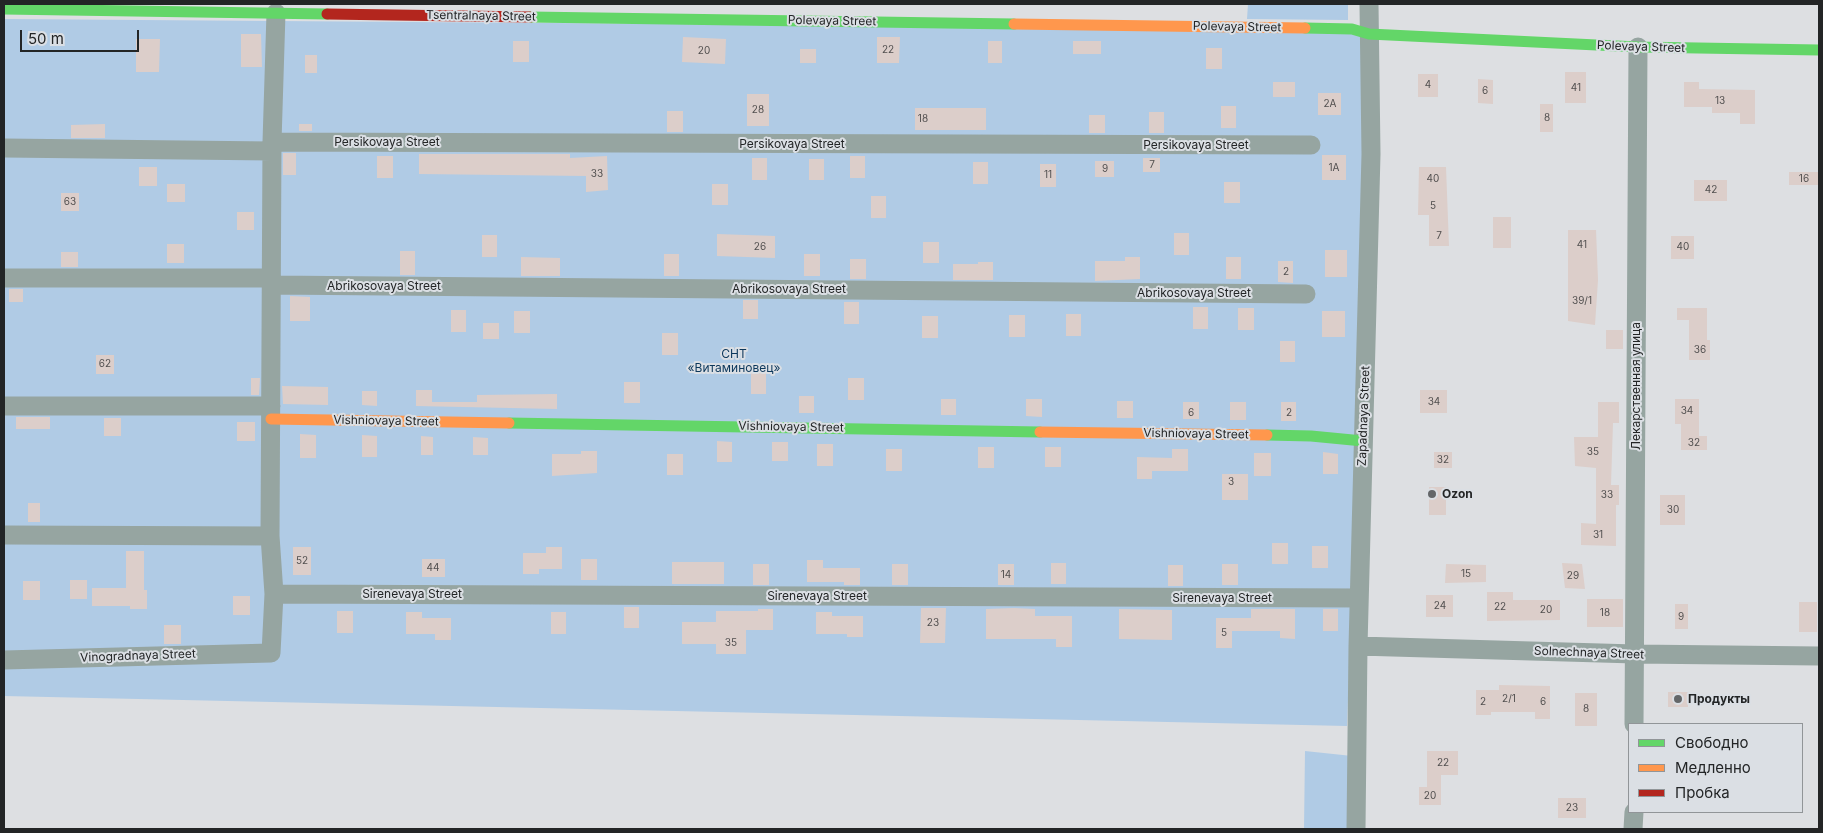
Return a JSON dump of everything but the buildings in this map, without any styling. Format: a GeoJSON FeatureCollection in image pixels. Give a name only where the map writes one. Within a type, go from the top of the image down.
{"type":"FeatureCollection","features":[{"type":"Feature","properties":{"kind":"street","name":"Zapadnaya Street"},"geometry":{"type":"LineString","coordinates":[[1356,829],[1359,598],[1370,164],[1368,4]]}},
{"type":"Feature","properties":{"kind":"street","name":"Tsentralnaya Street"},"geometry":{"type":"LineString","coordinates":[[4,9],[276,13],[629,11],[653,18]]}},
{"type":"Feature","properties":{"kind":"street"},"geometry":{"type":"LineString","coordinates":[[274,594],[270,536],[272,147],[276,13]]}},
{"type":"Feature","properties":{"kind":"street","name":"Polevaya Street"},"geometry":{"type":"LineString","coordinates":[[653,18],[1352,29],[1369,34],[1638,48],[1819,50]]}},
{"type":"Feature","properties":{"kind":"street","name":"Лекарственная улица"},"geometry":{"type":"LineString","coordinates":[[1634,723],[1638,48]]}},
{"type":"Feature","properties":{"kind":"street","name":"Persikovaya Street"},"geometry":{"type":"LineString","coordinates":[[4,148],[1311,146]]}},
{"type":"Feature","properties":{"kind":"street","name":"Abrikosovaya Street"},"geometry":{"type":"LineString","coordinates":[[4,278],[1306,294]]}},
{"type":"Feature","properties":{"kind":"street","name":"Vishniovaya Street"},"geometry":{"type":"LineString","coordinates":[[4,406],[1311,436],[1363,441]]}},
{"type":"Feature","properties":{"kind":"street"},"geometry":{"type":"LineString","coordinates":[[4,535],[270,536]]}},
{"type":"Feature","properties":{"kind":"street","name":"Sirenevaya Street"},"geometry":{"type":"LineString","coordinates":[[274,594],[1359,598]]}},
{"type":"Feature","properties":{"kind":"street","name":"Vinogradnaya Street"},"geometry":{"type":"LineString","coordinates":[[4,660],[272,653],[274,594]]}},
{"type":"Feature","properties":{"kind":"street","name":"Solnechnaya Street"},"geometry":{"type":"LineString","coordinates":[[1358,646],[1635,654],[1819,656]]}},
{"type":"Feature","properties":{"kind":"street"},"geometry":{"type":"LineString","coordinates":[[1634,813],[1634,829]]}},
{"type":"Feature","properties":{"kind":"green space"},"geometry":{"type":"Polygon","coordinates":[[[1248,4],[1348,4],[1348,20],[1247,19],[1248,4]]]}},
{"type":"Feature","properties":{"kind":"green space","name":"СНТ «Витаминовец»"},"geometry":{"type":"Polygon","coordinates":[[[4,19],[1364,29],[1367,201],[1347,726],[4,696],[4,19]]]}},
{"type":"Feature","properties":{"kind":"green space"},"geometry":{"type":"Polygon","coordinates":[[[1305,751],[1352,756],[1352,829],[1304,829],[1305,751]]]}},
{"type":"Feature","properties":{"kind":"traffic: fast"},"geometry":{"type":"LineString","coordinates":[[4,9],[327,14]]}},
{"type":"Feature","properties":{"kind":"traffic: fast"},"geometry":{"type":"LineString","coordinates":[[530,17],[1014,24]]}},
{"type":"Feature","properties":{"kind":"traffic: fast"},"geometry":{"type":"LineString","coordinates":[[1305,28],[1352,29],[1369,34],[1638,47],[1819,50]]}},
{"type":"Feature","properties":{"kind":"traffic: fast"},"geometry":{"type":"LineString","coordinates":[[509,423],[1040,432]]}},
{"type":"Feature","properties":{"kind":"traffic: fast"},"geometry":{"type":"LineString","coordinates":[[1267,435],[1311,436],[1363,441]]}},
{"type":"Feature","properties":{"kind":"traffic: slow"},"geometry":{"type":"LineString","coordinates":[[1014,24],[1305,28]]}},
{"type":"Feature","properties":{"kind":"traffic: slow"},"geometry":{"type":"LineString","coordinates":[[271,419],[509,423]]}},
{"type":"Feature","properties":{"kind":"traffic: slow"},"geometry":{"type":"LineString","coordinates":[[1040,432],[1267,435]]}},
{"type":"Feature","properties":{"kind":"traffic: jam"},"geometry":{"type":"LineString","coordinates":[[327,14],[530,17]]}},
{"type":"Feature","properties":{"kind":"place","name":"Ozon"},"geometry":{"type":"Point","coordinates":[1432,494]}},
{"type":"Feature","properties":{"kind":"place","name":"Продукты"},"geometry":{"type":"Point","coordinates":[1678,699]}}]}
